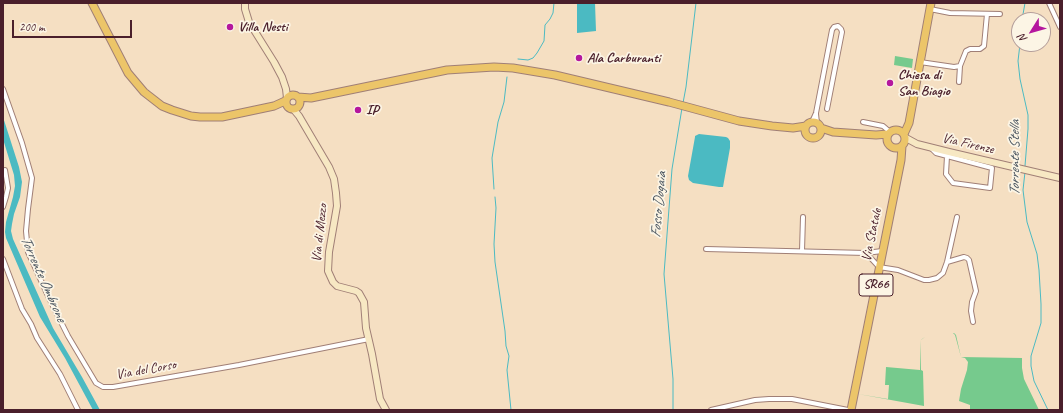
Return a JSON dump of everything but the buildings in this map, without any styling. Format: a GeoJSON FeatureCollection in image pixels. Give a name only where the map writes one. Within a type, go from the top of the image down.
{"type":"FeatureCollection","features":[{"type":"Feature","properties":{"kind":"main road"},"geometry":{"type":"LineString","coordinates":[[92,3],[128,73],[144,92],[162,106],[181,114],[209,118],[222,117],[447,70],[494,67],[519,69],[555,75],[669,102],[739,121],[772,126],[814,128],[833,132],[876,135],[888,135],[894,130],[903,138],[900,147],[894,148]]}},
{"type":"Feature","properties":{"kind":"main road","name":"Via Statale"},"geometry":{"type":"LineString","coordinates":[[851,410],[901,160],[903,138],[909,123],[931,6]]}},
{"type":"Feature","properties":{"kind":"main road"},"geometry":{"type":"LineString","coordinates":[[888,135],[890,145],[898,153],[901,160]]}},
{"type":"Feature","properties":{"kind":"street"},"geometry":{"type":"LineString","coordinates":[[245,3],[245,9],[249,22],[274,62],[293,102]]}},
{"type":"Feature","properties":{"kind":"street"},"geometry":{"type":"LineString","coordinates":[[1049,3],[1060,27]]}},
{"type":"Feature","properties":{"kind":"street"},"geometry":{"type":"LineString","coordinates":[[931,6],[950,13],[1000,14]]}},
{"type":"Feature","properties":{"kind":"street"},"geometry":{"type":"LineString","coordinates":[[959,82],[960,66],[966,51],[970,49],[980,49],[984,46],[987,14]]}},
{"type":"Feature","properties":{"kind":"street"},"geometry":{"type":"LineString","coordinates":[[814,128],[832,30],[834,27],[838,26],[842,32],[827,109]]}},
{"type":"Feature","properties":{"kind":"street"},"geometry":{"type":"LineString","coordinates":[[920,62],[954,67],[960,66]]}},
{"type":"Feature","properties":{"kind":"street"},"geometry":{"type":"LineString","coordinates":[[824,76],[834,78]]}},
{"type":"Feature","properties":{"kind":"street","name":"Via del Corso"},"geometry":{"type":"LineString","coordinates":[[3,89],[22,143],[32,178],[26,231],[28,252],[48,298],[68,336],[96,383],[103,387],[113,387],[240,365],[368,339]]}},
{"type":"Feature","properties":{"kind":"street","name":"Via di Mezzo"},"geometry":{"type":"LineString","coordinates":[[293,102],[299,116],[329,167],[335,182],[337,206],[329,252],[328,271],[333,282],[337,286],[356,291],[364,302],[366,328],[380,399],[386,410]]}},
{"type":"Feature","properties":{"kind":"street"},"geometry":{"type":"LineString","coordinates":[[863,122],[883,126],[888,135]]}},
{"type":"Feature","properties":{"kind":"street","name":"Via Firenze"},"geometry":{"type":"LineString","coordinates":[[903,138],[917,144],[1060,178]]}},
{"type":"Feature","properties":{"kind":"street"},"geometry":{"type":"LineString","coordinates":[[931,147],[936,153],[992,168],[990,188],[953,183],[946,174],[947,156]]}},
{"type":"Feature","properties":{"kind":"street"},"geometry":{"type":"LineString","coordinates":[[3,207],[8,188],[5,170]]}},
{"type":"Feature","properties":{"kind":"street"},"geometry":{"type":"LineString","coordinates":[[802,217],[802,251]]}},
{"type":"Feature","properties":{"kind":"street"},"geometry":{"type":"LineString","coordinates":[[866,254],[879,266],[898,270],[919,279],[934,279],[940,276],[945,270],[948,262],[957,217]]}},
{"type":"Feature","properties":{"kind":"street"},"geometry":{"type":"LineString","coordinates":[[706,249],[882,254]]}},
{"type":"Feature","properties":{"kind":"street"},"geometry":{"type":"LineString","coordinates":[[870,258],[882,254]]}},
{"type":"Feature","properties":{"kind":"street"},"geometry":{"type":"LineString","coordinates":[[948,262],[964,257],[969,260],[976,291],[972,302],[972,322]]}},
{"type":"Feature","properties":{"kind":"street"},"geometry":{"type":"LineString","coordinates":[[3,259],[22,309],[37,338],[60,374],[78,410]]}},
{"type":"Feature","properties":{"kind":"street"},"geometry":{"type":"LineString","coordinates":[[711,410],[755,400],[792,399],[848,410]]}},
{"type":"Feature","properties":{"kind":"green space"},"geometry":{"type":"Polygon","coordinates":[[[895,56],[913,59],[912,68],[894,65],[895,56]]]}},
{"type":"Feature","properties":{"kind":"green space"},"geometry":{"type":"Polygon","coordinates":[[[953,333],[956,335],[961,357],[955,335],[953,333]]]}},
{"type":"Feature","properties":{"kind":"green space"},"geometry":{"type":"Polygon","coordinates":[[[921,340],[921,370],[923,371],[924,406],[858,394],[888,399],[889,385],[885,385],[886,367],[920,370],[921,340]]]}},
{"type":"Feature","properties":{"kind":"green space"},"geometry":{"type":"Polygon","coordinates":[[[961,357],[1022,358],[1024,379],[1039,410],[970,410],[970,405],[959,401],[968,362],[965,358],[961,357]]]}},
{"type":"Feature","properties":{"kind":"water"},"geometry":{"type":"Polygon","coordinates":[[[577,3],[595,3],[596,31],[577,33],[577,3]]]}},
{"type":"Feature","properties":{"kind":"water"},"geometry":{"type":"Polygon","coordinates":[[[3,117],[19,167],[22,182],[20,197],[12,224],[11,231],[13,239],[53,328],[100,410],[93,410],[65,358],[40,317],[6,238],[6,222],[15,186],[14,175],[3,139],[3,117]]]}},
{"type":"Feature","properties":{"kind":"water"},"geometry":{"type":"Polygon","coordinates":[[[699,134],[726,137],[730,141],[723,187],[693,183],[689,180],[688,176],[695,136],[699,134]]]}},
{"type":"Feature","properties":{"kind":"waterway"},"geometry":{"type":"LineString","coordinates":[[518,59],[528,60],[533,58],[537,53],[544,41],[545,25],[553,13],[554,3]]}},
{"type":"Feature","properties":{"kind":"waterway","name":"Fosso Dogaia"},"geometry":{"type":"LineString","coordinates":[[683,103],[696,3]]}},
{"type":"Feature","properties":{"kind":"waterway","name":"Torrente Stella"},"geometry":{"type":"LineString","coordinates":[[1023,12],[1025,3]]}},
{"type":"Feature","properties":{"kind":"waterway","name":"Torrente Stella"},"geometry":{"type":"LineString","coordinates":[[1019,52],[1018,61],[1020,79],[1028,115],[1025,166]]}},
{"type":"Feature","properties":{"kind":"waterway"},"geometry":{"type":"LineString","coordinates":[[494,189],[492,158],[498,122],[504,102],[507,77]]}},
{"type":"Feature","properties":{"kind":"waterway","name":"Fosso Dogaia"},"geometry":{"type":"LineString","coordinates":[[673,410],[673,379],[664,274],[672,169],[682,108]]}},
{"type":"Feature","properties":{"kind":"waterway","name":"Torrente Stella"},"geometry":{"type":"LineString","coordinates":[[1025,172],[1023,190],[1027,222],[1037,254],[1041,304],[1041,323],[1031,356],[1031,366],[1034,381],[1048,410]]}},
{"type":"Feature","properties":{"kind":"waterway"},"geometry":{"type":"LineString","coordinates":[[495,197],[495,262],[506,346],[509,356],[507,370],[511,410]]}},
{"type":"Feature","properties":{"kind":"place","name":"Villa Nesti"},"geometry":{"type":"Point","coordinates":[230,27]}},
{"type":"Feature","properties":{"kind":"place","name":"Ala Carburanti"},"geometry":{"type":"Point","coordinates":[579,58]}},
{"type":"Feature","properties":{"kind":"place","name":"Chiesa di San Biagio"},"geometry":{"type":"Point","coordinates":[890,83]}},
{"type":"Feature","properties":{"kind":"place","name":"IP"},"geometry":{"type":"Point","coordinates":[358,110]}},
{"type":"Feature","properties":{"kind":"water label","name":"Torrente Ombrone"},"geometry":{"type":"Point","coordinates":[43,279]}}]}
